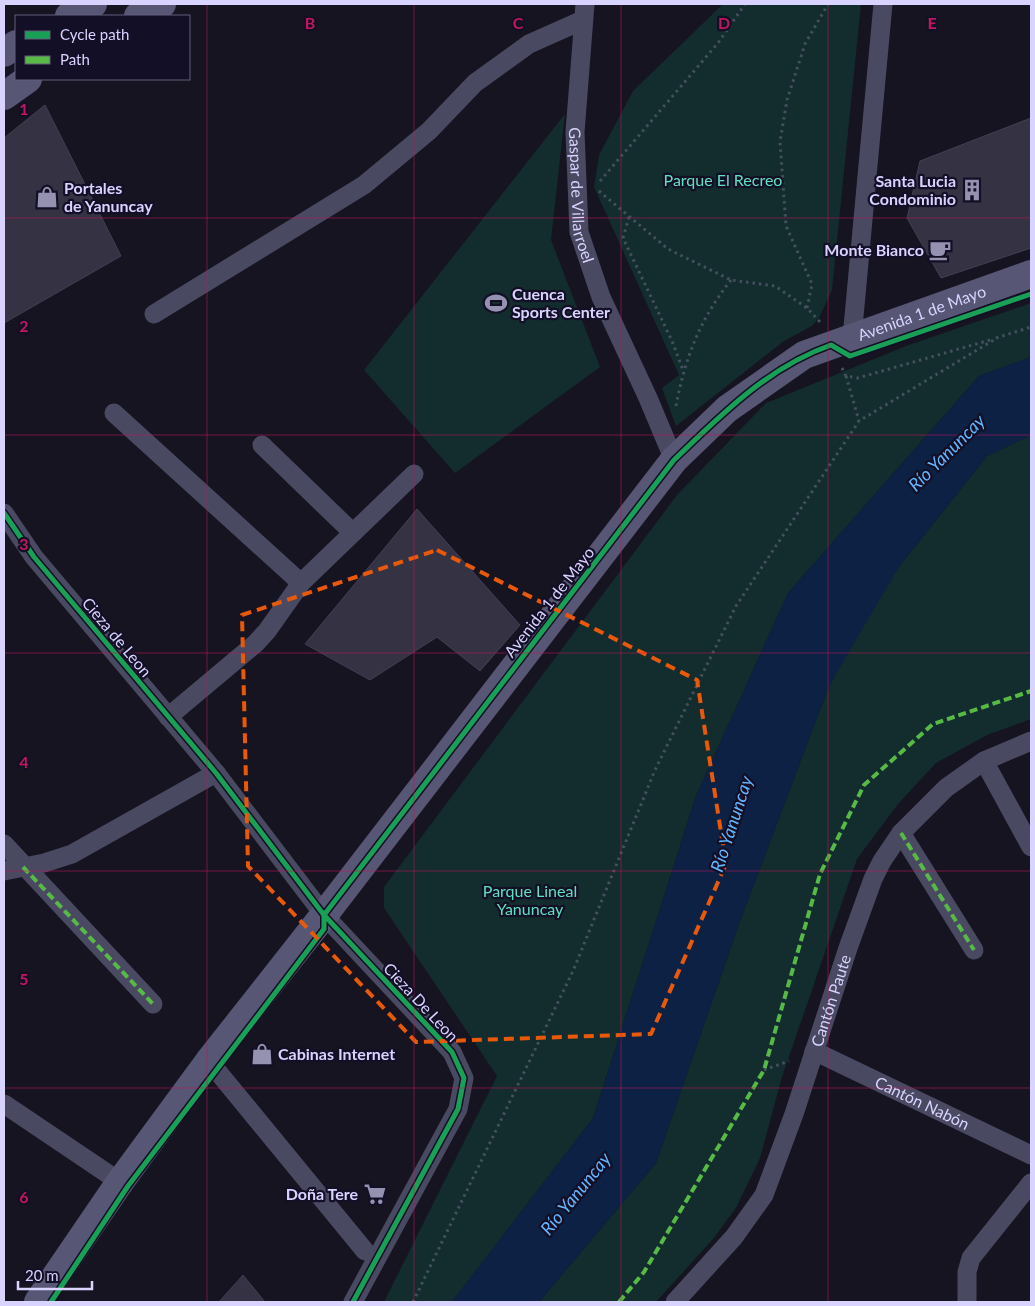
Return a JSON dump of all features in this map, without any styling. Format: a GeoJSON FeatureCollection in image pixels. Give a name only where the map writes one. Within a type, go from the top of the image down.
{"type":"FeatureCollection","features":[{"type":"Feature","properties":{"kind":"main road"},"geometry":{"type":"LineString","coordinates":[[71,15],[93,4]]}},
{"type":"Feature","properties":{"kind":"main road"},"geometry":{"type":"LineString","coordinates":[[140,15],[162,4]]}},
{"type":"Feature","properties":{"kind":"main road"},"geometry":{"type":"LineString","coordinates":[[4,53],[15,45]]}},
{"type":"Feature","properties":{"kind":"main road"},"geometry":{"type":"LineString","coordinates":[[4,96],[27,80]]}},
{"type":"Feature","properties":{"kind":"main road","name":"Avenida 1 de Mayo"},"geometry":{"type":"LineString","coordinates":[[38,1302],[120,1182],[209,1061],[324,915],[674,460],[727,409],[804,354],[1031,274]]}},
{"type":"Feature","properties":{"kind":"street"},"geometry":{"type":"LineString","coordinates":[[841,342],[883,4]]}},
{"type":"Feature","properties":{"kind":"street"},"geometry":{"type":"LineString","coordinates":[[154,314],[364,185],[429,130],[475,83],[529,44],[584,12]]}},
{"type":"Feature","properties":{"kind":"street","name":"Gaspar de Villarroel"},"geometry":{"type":"LineString","coordinates":[[584,12],[575,132],[579,232],[601,297],[648,398],[674,460]]}},
{"type":"Feature","properties":{"kind":"street"},"geometry":{"type":"LineString","coordinates":[[114,413],[301,583]]}},
{"type":"Feature","properties":{"kind":"street"},"geometry":{"type":"LineString","coordinates":[[262,446],[352,532]]}},
{"type":"Feature","properties":{"kind":"street"},"geometry":{"type":"LineString","coordinates":[[168,717],[255,644],[267,631],[301,583],[414,474]]}},
{"type":"Feature","properties":{"kind":"street","name":"Cieza de Leon"},"geometry":{"type":"LineString","coordinates":[[4,513],[34,557],[216,773]]}},
{"type":"Feature","properties":{"kind":"street","name":"Cantón Paute"},"geometry":{"type":"LineString","coordinates":[[675,1302],[734,1237],[759,1204],[794,1114],[873,879],[901,833],[934,798],[984,761],[1031,741]]}},
{"type":"Feature","properties":{"kind":"street"},"geometry":{"type":"LineString","coordinates":[[984,761],[1031,848]]}},
{"type":"Feature","properties":{"kind":"street"},"geometry":{"type":"LineString","coordinates":[[4,871],[44,864],[72,854],[216,773]]}},
{"type":"Feature","properties":{"kind":"street","name":"Cieza De Leon"},"geometry":{"type":"LineString","coordinates":[[216,773],[324,915],[452,1052],[464,1078],[458,1109],[352,1302]]}},
{"type":"Feature","properties":{"kind":"street"},"geometry":{"type":"LineString","coordinates":[[901,833],[974,950]]}},
{"type":"Feature","properties":{"kind":"street"},"geometry":{"type":"LineString","coordinates":[[4,844],[23,867],[153,1004]]}},
{"type":"Feature","properties":{"kind":"street","name":"Cantón Nabón"},"geometry":{"type":"LineString","coordinates":[[814,1051],[1031,1155]]}},
{"type":"Feature","properties":{"kind":"street"},"geometry":{"type":"LineString","coordinates":[[209,1061],[365,1251]]}},
{"type":"Feature","properties":{"kind":"street"},"geometry":{"type":"LineString","coordinates":[[4,1104],[120,1182]]}},
{"type":"Feature","properties":{"kind":"street"},"geometry":{"type":"LineString","coordinates":[[967,1302],[967,1272],[971,1258],[1031,1183]]}},
{"type":"Feature","properties":{"kind":"path"},"geometry":{"type":"LineString","coordinates":[[745,4],[718,43],[594,187],[668,249],[731,280],[775,286],[819,318]]}},
{"type":"Feature","properties":{"kind":"path"},"geometry":{"type":"LineString","coordinates":[[807,308],[812,284],[786,226],[780,142],[786,100],[805,44],[828,4]]}},
{"type":"Feature","properties":{"kind":"path"},"geometry":{"type":"LineString","coordinates":[[629,218],[623,238],[672,341],[683,370]]}},
{"type":"Feature","properties":{"kind":"path"},"geometry":{"type":"LineString","coordinates":[[676,412],[683,370],[703,320],[713,302],[731,280]]}},
{"type":"Feature","properties":{"kind":"path"},"geometry":{"type":"LineString","coordinates":[[846,376],[858,378],[957,352],[1031,327]]}},
{"type":"Feature","properties":{"kind":"path"},"geometry":{"type":"LineString","coordinates":[[413,1302],[573,971],[655,770],[736,606],[859,421],[997,338]]}},
{"type":"Feature","properties":{"kind":"path"},"geometry":{"type":"LineString","coordinates":[[841,342],[846,376],[859,421]]}},
{"type":"Feature","properties":{"kind":"highlighted area"},"geometry":{"type":"Polygon","coordinates":[[[437,550],[697,680],[726,864],[651,1034],[416,1042],[248,866],[242,615],[437,550]]]}},
{"type":"Feature","properties":{"kind":"green space","name":"Parque El Recreo"},"geometry":{"type":"Polygon","coordinates":[[[723,4],[861,4],[832,290],[819,318],[812,326],[784,341],[676,426],[662,388],[679,375],[594,187],[599,155],[633,91],[723,4]]]}},
{"type":"Feature","properties":{"kind":"green space","name":"Cuenca Sports Center"},"geometry":{"type":"Polygon","coordinates":[[[565,114],[551,240],[600,367],[455,473],[364,370],[565,114]]]}},
{"type":"Feature","properties":{"kind":"green space","name":"Parque Lineal Yanuncay"},"geometry":{"type":"Polygon","coordinates":[[[1031,303],[1031,357],[979,376],[788,593],[696,796],[593,1118],[452,1302],[384,1302],[497,1076],[384,908],[384,887],[677,495],[766,403],[906,346],[1031,303]]]}},
{"type":"Feature","properties":{"kind":"green space"},"geometry":{"type":"Polygon","coordinates":[[[1031,435],[1031,719],[987,735],[936,763],[898,804],[857,859],[782,1077],[760,1158],[736,1208],[713,1239],[656,1302],[539,1302],[656,1163],[740,921],[829,686],[859,632],[898,568],[987,456],[1031,435]]]}},
{"type":"Feature","properties":{"kind":"water","name":"Río Yanuncay"},"geometry":{"type":"Polygon","coordinates":[[[1031,357],[1031,435],[987,456],[898,568],[829,686],[740,921],[656,1163],[539,1302],[452,1302],[593,1118],[696,796],[788,593],[979,376],[1031,357]]]}},
{"type":"Feature","properties":{"kind":"building","name":"Portales de Yanuncay"},"geometry":{"type":"Polygon","coordinates":[[[45,105],[121,256],[4,323],[4,138],[45,105]]]}},
{"type":"Feature","properties":{"kind":"building","name":"Santa Lucia Condominio"},"geometry":{"type":"Polygon","coordinates":[[[1031,118],[1031,248],[941,278],[907,218],[920,161],[1031,118]]]}},
{"type":"Feature","properties":{"kind":"building"},"geometry":{"type":"Polygon","coordinates":[[[417,509],[520,625],[480,671],[437,637],[370,680],[305,644],[417,509]]]}},
{"type":"Feature","properties":{"kind":"building"},"geometry":{"type":"Polygon","coordinates":[[[243,1275],[265,1302],[219,1302],[243,1275]]]}},
{"type":"Feature","properties":{"kind":"marked path"},"geometry":{"type":"LineString","coordinates":[[619,1302],[644,1272],[764,1070],[820,874],[864,785],[933,724],[1031,691]]}},
{"type":"Feature","properties":{"kind":"marked path"},"geometry":{"type":"LineString","coordinates":[[901,833],[974,950]]}},
{"type":"Feature","properties":{"kind":"marked path"},"geometry":{"type":"LineString","coordinates":[[23,867],[153,1004]]}},
{"type":"Feature","properties":{"kind":"cycle path"},"geometry":{"type":"LineString","coordinates":[[324,915],[674,460],[746,394],[786,366],[808,354],[831,345],[850,356],[1031,294]]}},
{"type":"Feature","properties":{"kind":"cycle path"},"geometry":{"type":"LineString","coordinates":[[4,513],[34,557],[216,773],[324,915],[452,1052],[464,1078],[458,1109],[353,1302]]}},
{"type":"Feature","properties":{"kind":"cycle path"},"geometry":{"type":"LineString","coordinates":[[51,1302],[128,1186],[324,929],[324,915]]}},
{"type":"Feature","properties":{"kind":"place","name":"Santa Lucia Condominio"},"geometry":{"type":"Point","coordinates":[972,190]}},
{"type":"Feature","properties":{"kind":"place","name":"Portales de Yanuncay"},"geometry":{"type":"Point","coordinates":[47,197]}},
{"type":"Feature","properties":{"kind":"place","name":"Monte Bianco"},"geometry":{"type":"Point","coordinates":[940,250]}},
{"type":"Feature","properties":{"kind":"place","name":"Cuenca Sports Center"},"geometry":{"type":"Point","coordinates":[496,303]}},
{"type":"Feature","properties":{"kind":"place","name":"Cabinas Internet"},"geometry":{"type":"Point","coordinates":[262,1054]}},
{"type":"Feature","properties":{"kind":"place","name":"Doña Tere"},"geometry":{"type":"Point","coordinates":[375,1194]}}]}
